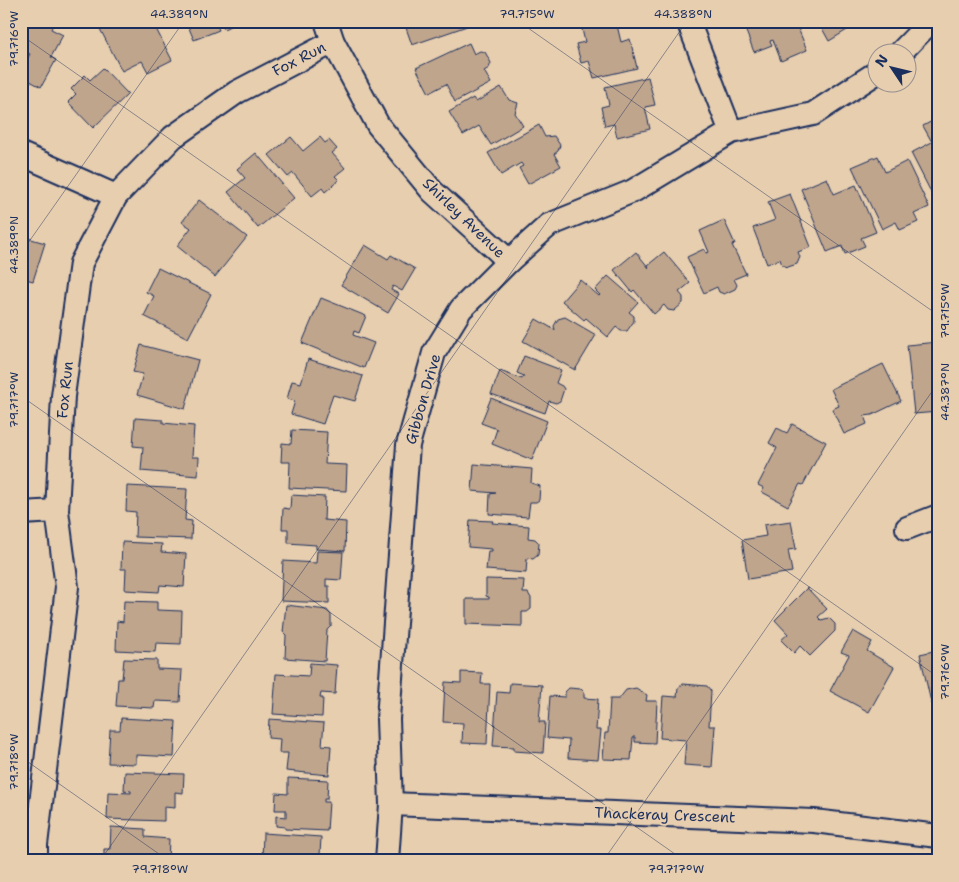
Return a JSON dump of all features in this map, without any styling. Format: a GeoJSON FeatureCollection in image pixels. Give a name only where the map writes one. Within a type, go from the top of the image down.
{"type":"FeatureCollection","features":[{"type":"Feature","properties":{"kind":"street"},"geometry":{"type":"LineString","coordinates":[[688,21],[731,132]]}},
{"type":"Feature","properties":{"kind":"street"},"geometry":{"type":"LineString","coordinates":[[910,42],[930,21]]}},
{"type":"Feature","properties":{"kind":"street","name":"Fox Run"},"geometry":{"type":"LineString","coordinates":[[31,849],[67,587],[57,512],[63,396],[81,263],[116,196],[173,136],[330,31]]}},
{"type":"Feature","properties":{"kind":"street","name":"Shirley Avenue"},"geometry":{"type":"LineString","coordinates":[[330,31],[378,125],[432,191],[509,261]]}},
{"type":"Feature","properties":{"kind":"street","name":"Gibbon Drive"},"geometry":{"type":"LineString","coordinates":[[387,861],[392,804],[388,719],[408,444],[434,353],[461,309],[509,261],[549,225],[634,190],[731,132],[813,114],[866,80]]}},
{"type":"Feature","properties":{"kind":"street"},"geometry":{"type":"LineString","coordinates":[[21,154],[116,196]]}},
{"type":"Feature","properties":{"kind":"street"},"geometry":{"type":"LineString","coordinates":[[21,513],[57,512]]}},
{"type":"Feature","properties":{"kind":"street"},"geometry":{"type":"LineString","coordinates":[[907,528],[938,516]]}},
{"type":"Feature","properties":{"kind":"street","name":"Thackeray Crescent"},"geometry":{"type":"LineString","coordinates":[[392,804],[814,821],[938,836]]}},
{"type":"Feature","properties":{"kind":"building"},"geometry":{"type":"Polygon","coordinates":[[[21,21],[55,21],[51,29],[63,35],[51,57],[56,60],[41,87],[21,76],[21,70],[30,54],[26,52],[21,58],[21,21]]]}},
{"type":"Feature","properties":{"kind":"building"},"geometry":{"type":"Polygon","coordinates":[[[116,21],[152,21],[172,60],[148,72],[142,61],[122,71],[100,29],[116,21]]]}},
{"type":"Feature","properties":{"kind":"building"},"geometry":{"type":"Polygon","coordinates":[[[163,21],[179,21],[166,27],[163,21]]]}},
{"type":"Feature","properties":{"kind":"building"},"geometry":{"type":"Polygon","coordinates":[[[186,21],[215,21],[219,30],[194,40],[186,21]]]}},
{"type":"Feature","properties":{"kind":"building"},"geometry":{"type":"Polygon","coordinates":[[[221,21],[240,21],[224,29],[221,21]]]}},
{"type":"Feature","properties":{"kind":"building"},"geometry":{"type":"Polygon","coordinates":[[[392,21],[465,21],[467,26],[412,45],[404,22],[393,26],[392,21]]]}},
{"type":"Feature","properties":{"kind":"building"},"geometry":{"type":"Polygon","coordinates":[[[616,21],[621,42],[630,39],[637,68],[594,78],[589,61],[581,63],[576,44],[585,42],[582,29],[616,21]]]}},
{"type":"Feature","properties":{"kind":"building"},"geometry":{"type":"Polygon","coordinates":[[[742,21],[795,21],[807,50],[781,61],[773,40],[770,41],[772,45],[754,52],[742,21]]]}},
{"type":"Feature","properties":{"kind":"building"},"geometry":{"type":"Polygon","coordinates":[[[818,21],[848,21],[852,27],[829,41],[818,21]]]}},
{"type":"Feature","properties":{"kind":"building"},"geometry":{"type":"Polygon","coordinates":[[[469,43],[474,54],[480,51],[485,52],[491,63],[489,68],[484,71],[491,83],[455,102],[446,84],[429,93],[416,68],[469,43]]]}},
{"type":"Feature","properties":{"kind":"building"},"geometry":{"type":"Polygon","coordinates":[[[103,68],[128,94],[93,128],[68,102],[76,94],[71,89],[85,75],[90,80],[103,68]]]}},
{"type":"Feature","properties":{"kind":"building"},"geometry":{"type":"Polygon","coordinates":[[[648,77],[655,105],[645,107],[650,129],[617,137],[614,124],[605,126],[601,107],[609,105],[605,87],[648,77]]]}},
{"type":"Feature","properties":{"kind":"building"},"geometry":{"type":"Polygon","coordinates":[[[501,87],[509,100],[518,103],[515,113],[523,126],[491,145],[479,126],[463,135],[449,112],[473,98],[476,102],[501,87]]]}},
{"type":"Feature","properties":{"kind":"building"},"geometry":{"type":"Polygon","coordinates":[[[938,118],[938,196],[934,198],[911,153],[932,142],[923,126],[938,118]]]}},
{"type":"Feature","properties":{"kind":"building"},"geometry":{"type":"Polygon","coordinates":[[[539,125],[545,137],[554,136],[560,145],[558,151],[554,154],[561,166],[528,184],[519,168],[523,166],[521,163],[501,175],[488,153],[539,125]]]}},
{"type":"Feature","properties":{"kind":"building"},"geometry":{"type":"Polygon","coordinates":[[[291,137],[303,151],[320,137],[325,143],[329,140],[337,149],[332,153],[345,168],[335,176],[339,180],[325,192],[322,188],[312,196],[293,173],[288,177],[269,155],[291,137]]]}},
{"type":"Feature","properties":{"kind":"building"},"geometry":{"type":"Polygon","coordinates":[[[256,153],[294,198],[258,228],[228,192],[245,178],[237,169],[256,153]]]}},
{"type":"Feature","properties":{"kind":"building"},"geometry":{"type":"Polygon","coordinates":[[[878,156],[885,172],[907,161],[929,207],[914,214],[918,222],[900,230],[896,222],[882,229],[852,167],[878,156]]]}},
{"type":"Feature","properties":{"kind":"building"},"geometry":{"type":"Polygon","coordinates":[[[827,178],[834,194],[856,185],[876,232],[861,238],[865,246],[845,254],[842,246],[827,252],[801,189],[827,178]]]}},
{"type":"Feature","properties":{"kind":"building"},"geometry":{"type":"Polygon","coordinates":[[[790,194],[811,247],[798,252],[800,257],[797,264],[788,267],[782,265],[780,259],[767,264],[753,228],[775,220],[768,202],[790,194]]]}},
{"type":"Feature","properties":{"kind":"building"},"geometry":{"type":"Polygon","coordinates":[[[199,200],[247,237],[215,277],[177,246],[191,228],[182,222],[199,200]]]}},
{"type":"Feature","properties":{"kind":"building"},"geometry":{"type":"Polygon","coordinates":[[[724,220],[735,244],[732,245],[746,274],[734,279],[737,285],[735,289],[724,294],[719,292],[717,287],[704,293],[687,257],[704,249],[706,253],[709,252],[700,231],[724,220]]]}},
{"type":"Feature","properties":{"kind":"building"},"geometry":{"type":"Polygon","coordinates":[[[21,236],[45,243],[33,281],[26,279],[21,294],[21,236]]]}},
{"type":"Feature","properties":{"kind":"building"},"geometry":{"type":"Polygon","coordinates":[[[365,245],[388,259],[391,255],[415,269],[402,291],[393,286],[391,290],[399,294],[388,313],[341,285],[365,245]]]}},
{"type":"Feature","properties":{"kind":"building"},"geometry":{"type":"Polygon","coordinates":[[[636,252],[649,268],[648,265],[664,252],[690,283],[679,292],[683,297],[683,303],[674,311],[668,310],[664,305],[654,314],[614,270],[636,252]]]}},
{"type":"Feature","properties":{"kind":"building"},"geometry":{"type":"Polygon","coordinates":[[[158,268],[211,294],[188,338],[144,316],[154,296],[146,292],[158,268]]]}},
{"type":"Feature","properties":{"kind":"building"},"geometry":{"type":"Polygon","coordinates":[[[608,276],[638,302],[629,312],[634,316],[634,321],[627,331],[621,331],[616,327],[608,337],[562,301],[580,280],[599,296],[595,290],[608,276]]]}},
{"type":"Feature","properties":{"kind":"building"},"geometry":{"type":"Polygon","coordinates":[[[321,298],[366,316],[359,333],[354,331],[353,335],[374,343],[364,368],[302,343],[321,298]]]}},
{"type":"Feature","properties":{"kind":"building"},"geometry":{"type":"Polygon","coordinates":[[[565,317],[596,335],[575,370],[523,341],[536,319],[555,330],[554,326],[558,319],[565,317]]]}},
{"type":"Feature","properties":{"kind":"building"},"geometry":{"type":"Polygon","coordinates":[[[938,342],[938,412],[914,414],[907,345],[938,342]]]}},
{"type":"Feature","properties":{"kind":"building"},"geometry":{"type":"Polygon","coordinates":[[[141,345],[198,360],[185,409],[137,395],[143,374],[133,372],[141,345]]]}},
{"type":"Feature","properties":{"kind":"building"},"geometry":{"type":"Polygon","coordinates":[[[524,356],[561,370],[556,383],[564,389],[560,401],[556,403],[549,401],[545,413],[491,394],[500,371],[522,379],[524,376],[517,373],[524,356]]]}},
{"type":"Feature","properties":{"kind":"building"},"geometry":{"type":"Polygon","coordinates":[[[308,359],[363,376],[355,401],[333,395],[323,424],[291,414],[295,401],[287,399],[292,381],[301,383],[308,359]]]}},
{"type":"Feature","properties":{"kind":"building"},"geometry":{"type":"Polygon","coordinates":[[[883,364],[901,401],[872,415],[864,416],[867,424],[844,434],[832,409],[839,406],[831,389],[883,364]]]}},
{"type":"Feature","properties":{"kind":"building"},"geometry":{"type":"Polygon","coordinates":[[[491,398],[547,421],[532,460],[492,444],[497,429],[481,423],[491,398]]]}},
{"type":"Feature","properties":{"kind":"building"},"geometry":{"type":"Polygon","coordinates":[[[135,418],[163,420],[163,423],[194,426],[192,457],[199,457],[198,476],[141,471],[143,447],[133,446],[135,418]]]}},
{"type":"Feature","properties":{"kind":"building"},"geometry":{"type":"Polygon","coordinates":[[[792,424],[826,442],[803,485],[800,484],[788,506],[762,492],[764,488],[758,485],[777,448],[769,443],[777,428],[787,433],[792,424]]]}},
{"type":"Feature","properties":{"kind":"building"},"geometry":{"type":"Polygon","coordinates":[[[292,430],[327,432],[325,464],[347,465],[346,491],[289,488],[290,462],[281,462],[282,443],[291,444],[292,430]]]}},
{"type":"Feature","properties":{"kind":"building"},"geometry":{"type":"Polygon","coordinates":[[[474,464],[532,469],[531,483],[540,486],[539,500],[530,502],[528,517],[489,514],[490,494],[496,493],[472,491],[474,464]]]}},
{"type":"Feature","properties":{"kind":"building"},"geometry":{"type":"Polygon","coordinates":[[[127,486],[187,489],[185,520],[192,521],[191,539],[135,537],[136,512],[126,511],[127,486]]]}},
{"type":"Feature","properties":{"kind":"building"},"geometry":{"type":"Polygon","coordinates":[[[291,495],[325,497],[324,520],[346,522],[345,551],[316,549],[316,545],[288,543],[288,529],[282,529],[283,508],[290,509],[291,495]]]}},
{"type":"Feature","properties":{"kind":"building"},"geometry":{"type":"Polygon","coordinates":[[[470,520],[529,526],[528,538],[535,539],[539,543],[538,555],[533,559],[527,558],[526,573],[486,570],[488,551],[492,551],[492,549],[468,547],[470,520]]]}},
{"type":"Feature","properties":{"kind":"building"},"geometry":{"type":"Polygon","coordinates":[[[791,521],[796,549],[788,550],[792,572],[748,579],[742,540],[766,536],[764,525],[791,521]]]}},
{"type":"Feature","properties":{"kind":"building"},"geometry":{"type":"Polygon","coordinates":[[[122,542],[162,544],[161,552],[186,554],[184,587],[160,585],[159,592],[125,590],[126,569],[121,569],[122,542]]]}},
{"type":"Feature","properties":{"kind":"building"},"geometry":{"type":"Polygon","coordinates":[[[317,551],[343,552],[341,580],[326,579],[326,586],[329,586],[329,603],[281,601],[283,561],[316,563],[317,551]]]}},
{"type":"Feature","properties":{"kind":"building"},"geometry":{"type":"Polygon","coordinates":[[[486,579],[524,580],[523,593],[528,593],[531,598],[531,609],[527,612],[522,612],[522,626],[466,624],[466,599],[489,599],[486,596],[486,579]]]}},
{"type":"Feature","properties":{"kind":"building"},"geometry":{"type":"Polygon","coordinates":[[[807,588],[827,609],[818,617],[821,620],[829,618],[835,624],[835,631],[810,656],[800,646],[794,653],[781,640],[788,634],[775,620],[807,588]]]}},
{"type":"Feature","properties":{"kind":"building"},"geometry":{"type":"Polygon","coordinates":[[[124,601],[157,602],[157,610],[182,611],[181,644],[156,643],[155,652],[116,650],[117,621],[123,622],[124,601]]]}},
{"type":"Feature","properties":{"kind":"building"},"geometry":{"type":"Polygon","coordinates":[[[286,605],[327,610],[331,615],[331,626],[327,630],[325,661],[285,658],[286,635],[283,632],[286,605]]]}},
{"type":"Feature","properties":{"kind":"building"},"geometry":{"type":"Polygon","coordinates":[[[853,631],[872,642],[867,651],[894,667],[869,712],[830,691],[849,655],[841,652],[853,631]]]}},
{"type":"Feature","properties":{"kind":"building"},"geometry":{"type":"Polygon","coordinates":[[[938,650],[938,706],[932,707],[920,654],[938,650]]]}},
{"type":"Feature","properties":{"kind":"building"},"geometry":{"type":"Polygon","coordinates":[[[124,659],[157,660],[157,669],[182,670],[180,702],[155,701],[154,708],[116,706],[118,679],[122,679],[124,659]]]}},
{"type":"Feature","properties":{"kind":"building"},"geometry":{"type":"Polygon","coordinates":[[[310,663],[337,665],[335,694],[321,693],[320,698],[323,698],[322,717],[273,714],[276,674],[309,676],[310,663]]]}},
{"type":"Feature","properties":{"kind":"building"},"geometry":{"type":"Polygon","coordinates":[[[461,672],[482,673],[481,684],[490,684],[487,744],[462,743],[463,723],[443,722],[445,682],[461,683],[461,672]]]}},
{"type":"Feature","properties":{"kind":"building"},"geometry":{"type":"Polygon","coordinates":[[[510,683],[542,685],[539,722],[545,722],[543,753],[514,751],[514,747],[493,746],[497,692],[509,693],[510,683]]]}},
{"type":"Feature","properties":{"kind":"building"},"geometry":{"type":"Polygon","coordinates":[[[683,684],[707,686],[711,691],[709,726],[715,726],[712,767],[684,765],[686,740],[660,738],[663,696],[677,697],[678,688],[683,684]]]}},
{"type":"Feature","properties":{"kind":"building"},"geometry":{"type":"Polygon","coordinates":[[[569,688],[581,689],[584,692],[584,698],[598,699],[596,730],[601,730],[598,760],[568,758],[569,740],[547,738],[550,696],[565,697],[565,692],[569,688]]]}},
{"type":"Feature","properties":{"kind":"building"},"geometry":{"type":"Polygon","coordinates":[[[636,688],[647,695],[646,701],[657,701],[655,743],[635,742],[635,737],[633,737],[631,760],[603,759],[605,733],[608,733],[610,699],[619,699],[626,690],[636,688]]]}},
{"type":"Feature","properties":{"kind":"building"},"geometry":{"type":"Polygon","coordinates":[[[121,718],[176,721],[174,757],[136,755],[136,764],[108,763],[110,730],[120,730],[121,718]]]}},
{"type":"Feature","properties":{"kind":"building"},"geometry":{"type":"Polygon","coordinates":[[[269,719],[324,723],[322,745],[331,746],[329,775],[286,771],[288,753],[279,753],[280,739],[268,738],[269,719]]]}},
{"type":"Feature","properties":{"kind":"building"},"geometry":{"type":"Polygon","coordinates":[[[125,772],[184,774],[183,793],[175,792],[175,808],[164,807],[164,821],[107,819],[108,792],[131,793],[131,791],[124,790],[125,772]]]}},
{"type":"Feature","properties":{"kind":"building"},"geometry":{"type":"Polygon","coordinates":[[[288,778],[328,780],[327,799],[324,799],[324,802],[329,802],[327,831],[285,829],[285,827],[276,826],[276,816],[286,817],[286,810],[275,810],[276,793],[288,794],[288,778]]]}},
{"type":"Feature","properties":{"kind":"building"},"geometry":{"type":"Polygon","coordinates":[[[111,827],[145,829],[145,837],[169,839],[168,861],[104,861],[104,849],[110,849],[111,827]]]}},
{"type":"Feature","properties":{"kind":"building"},"geometry":{"type":"Polygon","coordinates":[[[263,833],[321,837],[320,855],[314,855],[314,861],[262,861],[263,833]]]}}]}
